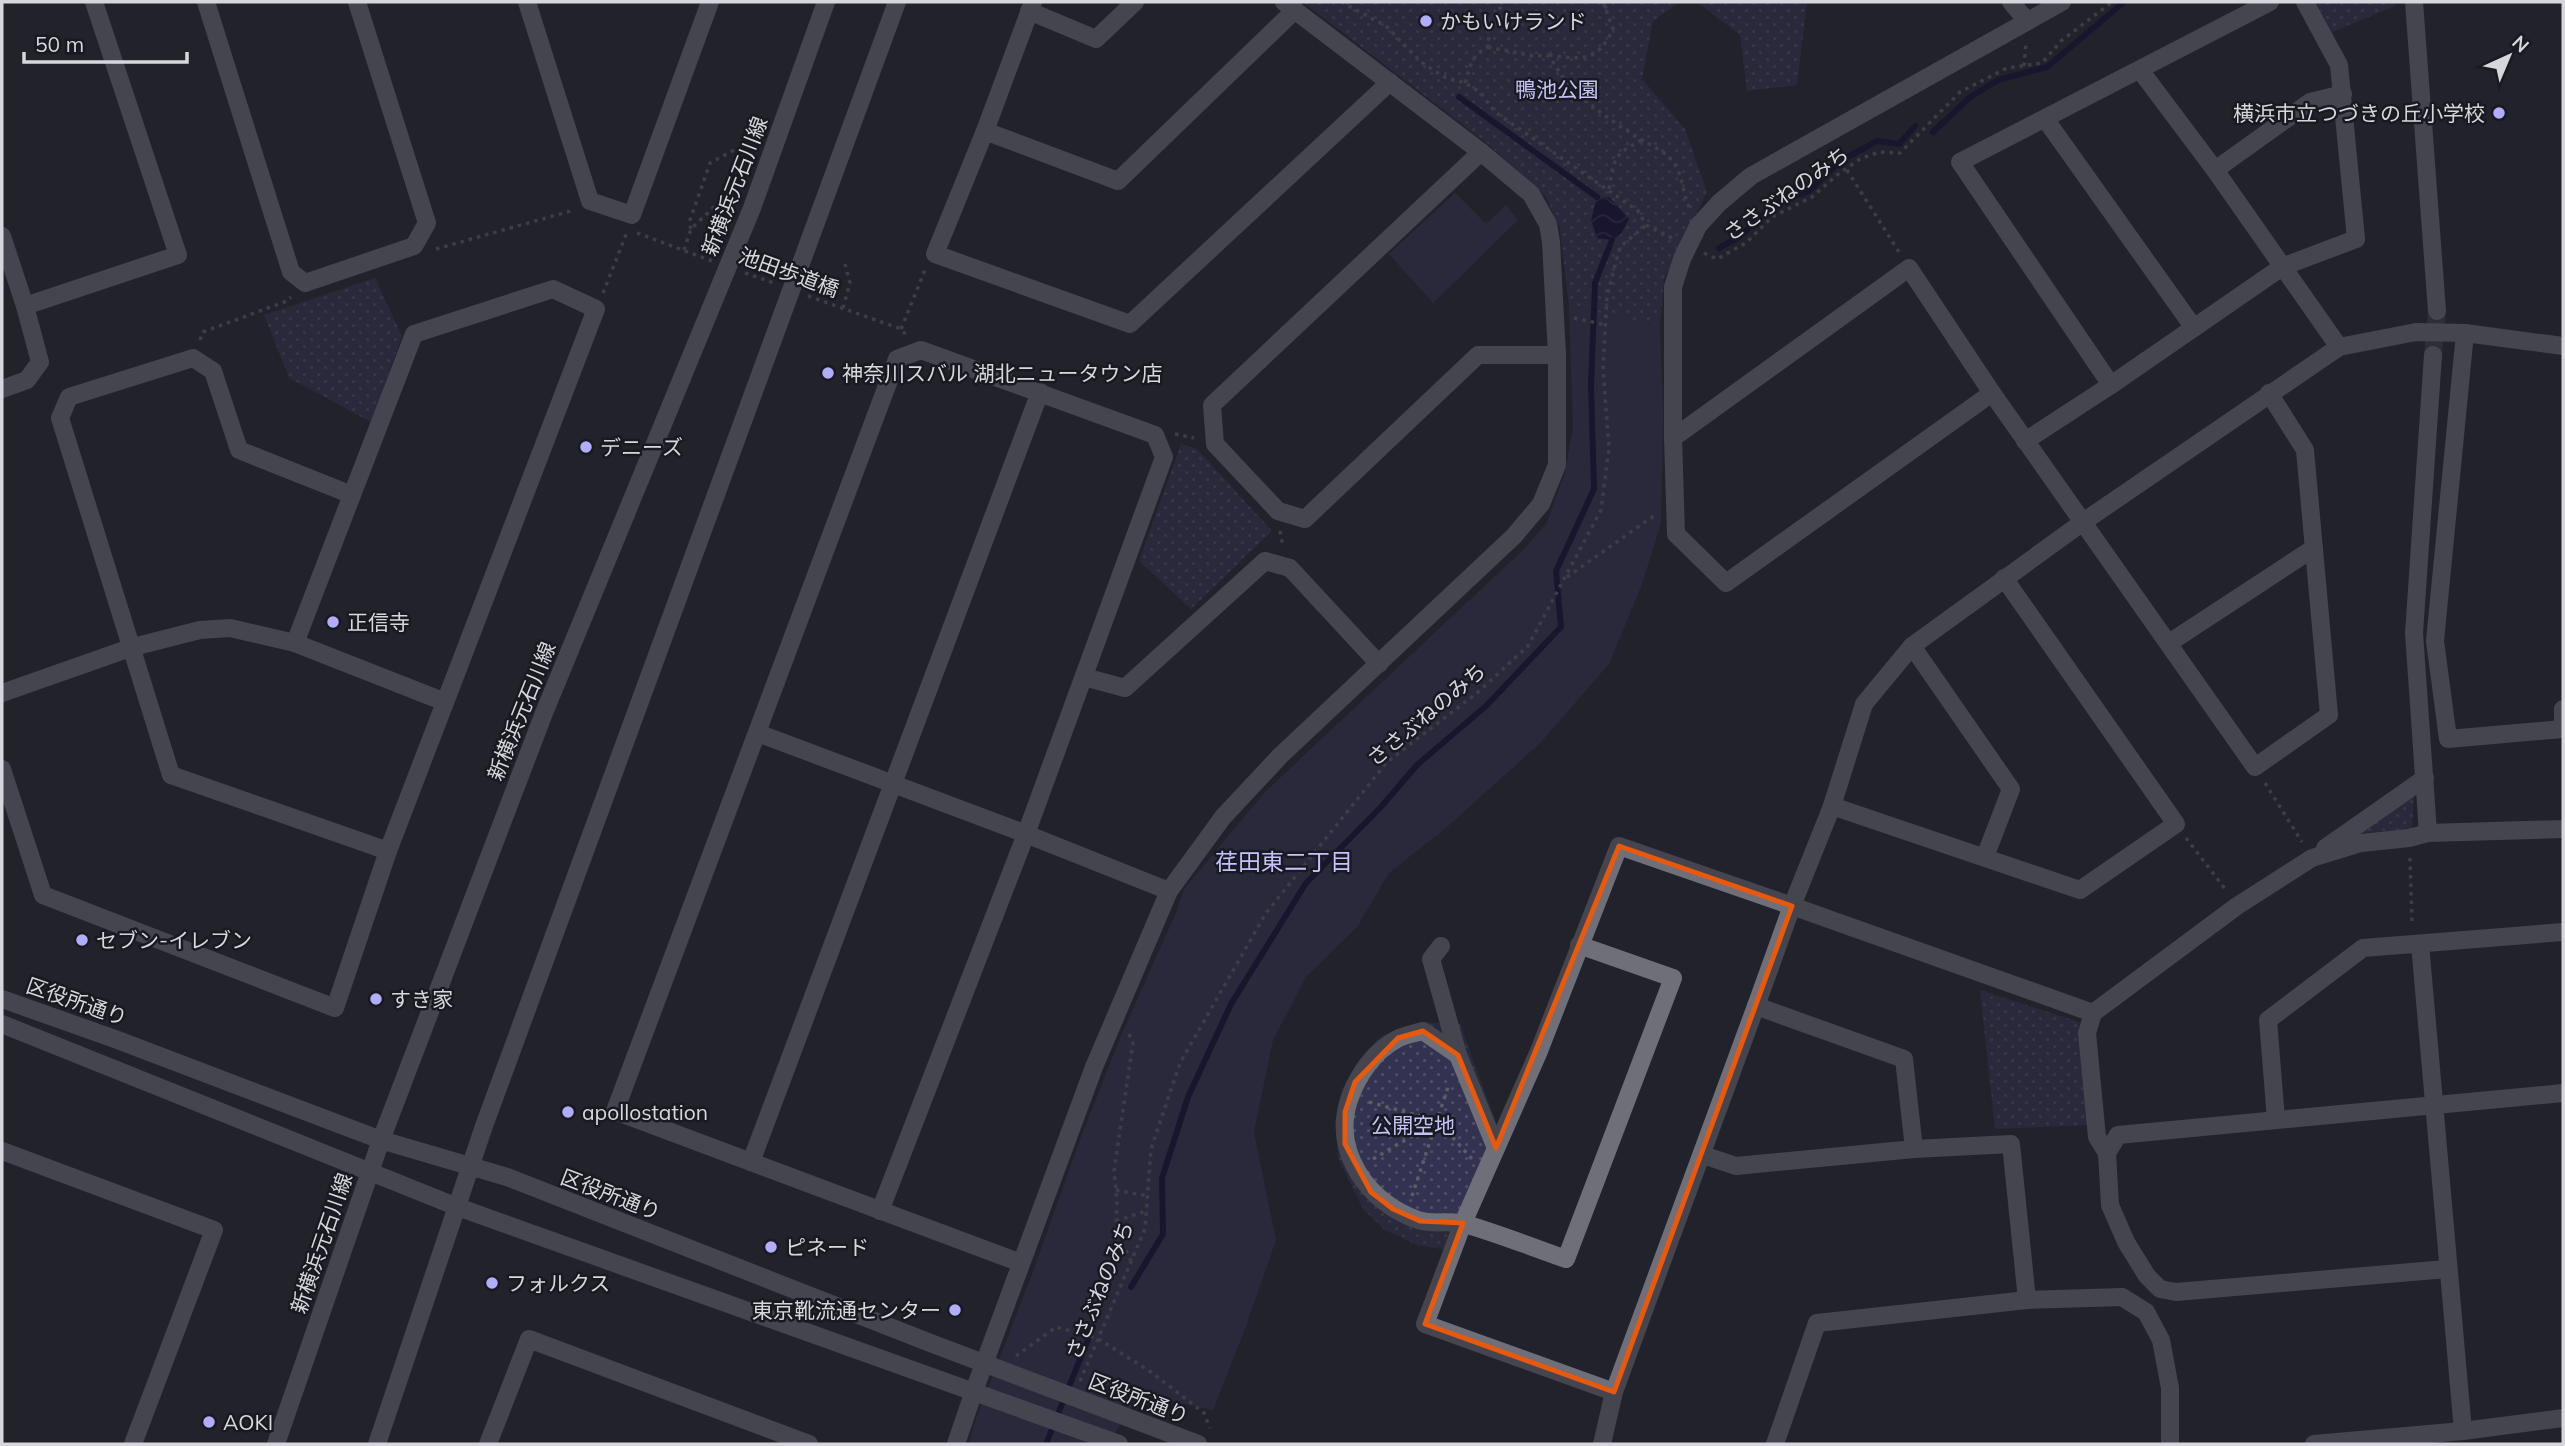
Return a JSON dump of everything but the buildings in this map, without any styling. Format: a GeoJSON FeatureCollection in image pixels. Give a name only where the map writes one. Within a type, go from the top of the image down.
{"type":"FeatureCollection","features":[{"type":"Feature","properties":{"kind":"street"},"geometry":{"type":"LineString","coordinates":[[25,306],[178,255],[94,2]]}},
{"type":"Feature","properties":{"kind":"street"},"geometry":{"type":"LineString","coordinates":[[206,2],[291,272],[305,283],[414,246],[427,223],[357,2]]}},
{"type":"Feature","properties":{"kind":"street"},"geometry":{"type":"LineString","coordinates":[[527,2],[590,201],[632,215],[699,10],[709,2]]}},
{"type":"Feature","properties":{"kind":"street","name":"新横浜元石川線"},"geometry":{"type":"LineString","coordinates":[[276,1444],[381,1140],[544,713],[752,208],[826,2]]}},
{"type":"Feature","properties":{"kind":"street"},"geometry":{"type":"LineString","coordinates":[[377,1444],[456,1206],[897,2]]}},
{"type":"Feature","properties":{"kind":"street"},"geometry":{"type":"LineString","coordinates":[[1135,2],[1096,39],[1031,7],[935,254],[1130,324],[1390,82]]}},
{"type":"Feature","properties":{"kind":"street"},"geometry":{"type":"LineString","coordinates":[[2011,2],[2027,21]]}},
{"type":"Feature","properties":{"kind":"street"},"geometry":{"type":"LineString","coordinates":[[1992,393],[1726,583],[1676,534],[1672,438],[1673,287],[1682,259],[1698,226],[1719,203],[1751,177],[2062,2]]}},
{"type":"Feature","properties":{"kind":"street"},"geometry":{"type":"LineString","coordinates":[[2111,385],[1960,162],[2046,120],[2270,2]]}},
{"type":"Feature","properties":{"kind":"street"},"geometry":{"type":"LineString","coordinates":[[2025,441],[2282,267],[2356,239],[2339,65],[2305,2]]}},
{"type":"Feature","properties":{"kind":"street"},"geometry":{"type":"LineString","coordinates":[[2414,2],[2437,311]]}},
{"type":"Feature","properties":{"kind":"street"},"geometry":{"type":"LineString","coordinates":[[957,1444],[1094,1067],[1169,891],[1231,808],[1280,756],[1514,536],[1541,504],[1557,465],[1551,242],[1548,224],[1531,194],[1481,152],[1290,6],[1118,181],[985,131]]}},
{"type":"Feature","properties":{"kind":"street"},"geometry":{"type":"LineString","coordinates":[[2140,70],[2215,170],[2339,347]]}},
{"type":"Feature","properties":{"kind":"street"},"geometry":{"type":"LineString","coordinates":[[2215,170],[2311,102],[2343,94]]}},
{"type":"Feature","properties":{"kind":"street"},"geometry":{"type":"LineString","coordinates":[[2046,120],[2194,328]]}},
{"type":"Feature","properties":{"kind":"street"},"geometry":{"type":"LineString","coordinates":[[1481,152],[1212,405],[1215,444],[1278,512],[1305,519],[1478,355],[1556,355]]}},
{"type":"Feature","properties":{"kind":"street"},"geometry":{"type":"LineString","coordinates":[[2,236],[40,362],[27,380],[2,389]]}},
{"type":"Feature","properties":{"kind":"street"},"geometry":{"type":"LineString","coordinates":[[1672,438],[1909,268],[2025,441],[2255,767],[2329,715],[2305,450],[2269,393]]}},
{"type":"Feature","properties":{"kind":"street"},"geometry":{"type":"LineString","coordinates":[[2,769],[43,895],[335,1008],[388,851],[596,309],[553,289],[414,334],[295,643]]}},
{"type":"Feature","properties":{"kind":"street"},"geometry":{"type":"LineString","coordinates":[[1602,1444],[1614,1392],[1792,906],[1832,806],[1864,704],[1912,646],[2083,522],[2339,347],[2416,332],[2465,333],[2563,346]]}},
{"type":"Feature","properties":{"kind":"street"},"geometry":{"type":"LineString","coordinates":[[2465,333],[2435,640],[2448,739],[2563,729],[2563,709]]}},
{"type":"Feature","properties":{"kind":"street"},"geometry":{"type":"LineString","coordinates":[[880,1211],[1026,834],[1164,457],[1155,435],[921,350],[897,359],[615,1111],[751,1162],[880,1211],[1021,1264]]}},
{"type":"Feature","properties":{"kind":"street"},"geometry":{"type":"LineString","coordinates":[[2428,833],[2414,633],[2432,355]]}},
{"type":"Feature","properties":{"kind":"street"},"geometry":{"type":"LineString","coordinates":[[352,495],[239,450],[213,371],[193,358],[69,397],[60,418],[171,775],[388,851]]}},
{"type":"Feature","properties":{"kind":"street"},"geometry":{"type":"LineString","coordinates":[[751,1162],[1040,392]]}},
{"type":"Feature","properties":{"kind":"street"},"geometry":{"type":"LineString","coordinates":[[2169,643],[2314,548]]}},
{"type":"Feature","properties":{"kind":"street"},"geometry":{"type":"LineString","coordinates":[[1084,677],[1125,688],[1265,562],[1290,568],[1379,664]]}},
{"type":"Feature","properties":{"kind":"street"},"geometry":{"type":"LineString","coordinates":[[1832,806],[2080,890],[2176,824],[2004,578]]}},
{"type":"Feature","properties":{"kind":"street"},"geometry":{"type":"LineString","coordinates":[[2,693],[133,647],[200,630],[230,628],[295,643],[445,702]]}},
{"type":"Feature","properties":{"kind":"street"},"geometry":{"type":"LineString","coordinates":[[1912,646],[2011,789],[1985,857]]}},
{"type":"Feature","properties":{"kind":"street"},"geometry":{"type":"LineString","coordinates":[[758,733],[1169,891]]}},
{"type":"Feature","properties":{"kind":"street"},"geometry":{"type":"LineString","coordinates":[[2108,1153],[2097,1137],[2087,1032],[2093,1013],[2237,906],[2312,858],[2426,778]]}},
{"type":"Feature","properties":{"kind":"street"},"geometry":{"type":"LineString","coordinates":[[2312,858],[2361,843],[2409,838],[2428,833],[2563,829]]}},
{"type":"Feature","properties":{"kind":"street"},"geometry":{"type":"LineString","coordinates":[[1614,1392],[1425,1324],[1462,1223],[1539,1051],[1619,846],[2093,1013]]}},
{"type":"Feature","properties":{"kind":"street"},"geometry":{"type":"LineString","coordinates":[[2276,1119],[2268,1020],[2363,947],[2563,932]]}},
{"type":"Feature","properties":{"kind":"street"},"geometry":{"type":"LineString","coordinates":[[1458,1055],[1423,1031],[1398,1038],[1373,1058],[1355,1082],[1345,1112],[1345,1144],[1355,1170],[1371,1192],[1393,1209],[1420,1221],[1462,1223],[1566,1259],[1673,978],[1579,944]]}},
{"type":"Feature","properties":{"kind":"street"},"geometry":{"type":"LineString","coordinates":[[2417,945],[2463,1431]]}},
{"type":"Feature","properties":{"kind":"street"},"geometry":{"type":"LineString","coordinates":[[1441,946],[1431,959],[1458,1055],[1496,1148]]}},
{"type":"Feature","properties":{"kind":"street","name":"区役所通り"},"geometry":{"type":"LineString","coordinates":[[2,999],[116,1038],[381,1140],[507,1177],[984,1364],[1198,1444]]}},
{"type":"Feature","properties":{"kind":"street"},"geometry":{"type":"LineString","coordinates":[[1756,1006],[1904,1059],[1914,1149]]}},
{"type":"Feature","properties":{"kind":"street"},"geometry":{"type":"LineString","coordinates":[[2,1024],[370,1174],[1119,1444]]}},
{"type":"Feature","properties":{"kind":"street"},"geometry":{"type":"LineString","coordinates":[[2448,1269],[2176,1292],[2160,1289],[2147,1276],[2126,1242],[2110,1205],[2108,1153],[2118,1135],[2563,1093]]}},
{"type":"Feature","properties":{"kind":"street"},"geometry":{"type":"LineString","coordinates":[[1703,1155],[1736,1166],[1914,1149],[2011,1144],[2027,1300]]}},
{"type":"Feature","properties":{"kind":"street"},"geometry":{"type":"LineString","coordinates":[[2,1152],[214,1230],[133,1444]]}},
{"type":"Feature","properties":{"kind":"street"},"geometry":{"type":"LineString","coordinates":[[1774,1444],[1817,1323],[2027,1300],[2122,1297],[2146,1312],[2161,1340],[2168,1376],[2170,1444]]}},
{"type":"Feature","properties":{"kind":"street"},"geometry":{"type":"LineString","coordinates":[[488,1444],[529,1339],[809,1444]]}},
{"type":"Feature","properties":{"kind":"street"},"geometry":{"type":"LineString","coordinates":[[933,1344],[938,1356],[961,1367],[970,1377],[975,1391]]}},
{"type":"Feature","properties":{"kind":"street"},"geometry":{"type":"LineString","coordinates":[[984,1364],[986,1382],[1013,1395],[1024,1409]]}},
{"type":"Feature","properties":{"kind":"street"},"geometry":{"type":"LineString","coordinates":[[2314,1444],[2463,1431],[2563,1418]]}},
{"type":"Feature","properties":{"kind":"path"},"geometry":{"type":"LineString","coordinates":[[1341,2],[1386,26],[1421,62],[1444,77],[1465,83],[1480,92],[1495,112],[1609,189],[1614,162],[1620,152],[1643,140]]}},
{"type":"Feature","properties":{"kind":"path"},"geometry":{"type":"LineString","coordinates":[[1488,47],[1490,21],[1505,2]]}},
{"type":"Feature","properties":{"kind":"path"},"geometry":{"type":"LineString","coordinates":[[1465,83],[1472,58],[1478,51],[1488,47],[1533,56],[1574,59],[1596,53],[1605,46],[1613,29],[1603,2]]}},
{"type":"Feature","properties":{"kind":"path"},"geometry":{"type":"LineString","coordinates":[[1604,8],[1612,2]]}},
{"type":"Feature","properties":{"kind":"path","name":"ささぶねのみち"},"geometry":{"type":"LineString","coordinates":[[1717,259],[1746,243],[1772,217],[1812,197],[1860,159],[1879,152],[1900,153],[1960,92],[2007,68],[2042,63],[2061,41],[2112,2]]}},
{"type":"Feature","properties":{"kind":"path"},"geometry":{"type":"LineString","coordinates":[[1547,55],[1558,66],[1565,79],[1595,108],[1662,150],[1677,168],[1683,195],[1698,226]]}},
{"type":"Feature","properties":{"kind":"path"},"geometry":{"type":"LineString","coordinates":[[691,229],[689,223],[710,163],[734,150]]}},
{"type":"Feature","properties":{"kind":"path"},"geometry":{"type":"LineString","coordinates":[[1847,170],[1909,268]]}},
{"type":"Feature","properties":{"kind":"path","name":"ささぶねのみち"},"geometry":{"type":"LineString","coordinates":[[1078,1385],[1145,1229],[1151,1149],[1180,1063],[1266,913],[1387,762],[1477,693],[1528,646],[1601,510],[1609,448],[1603,369],[1607,296],[1620,247],[1648,226],[1638,211],[1609,189]]}},
{"type":"Feature","properties":{"kind":"path"},"geometry":{"type":"LineString","coordinates":[[684,250],[691,229],[718,204]]}},
{"type":"Feature","properties":{"kind":"path"},"geometry":{"type":"LineString","coordinates":[[414,246],[434,249],[575,210]]}},
{"type":"Feature","properties":{"kind":"path","name":"池田歩道橋"},"geometry":{"type":"LineString","coordinates":[[617,226],[721,264]]}},
{"type":"Feature","properties":{"kind":"path"},"geometry":{"type":"LineString","coordinates":[[596,309],[628,230]]}},
{"type":"Feature","properties":{"kind":"path","name":"池田歩道橋"},"geometry":{"type":"LineString","coordinates":[[806,295],[901,329],[929,260],[935,254]]}},
{"type":"Feature","properties":{"kind":"path"},"geometry":{"type":"LineString","coordinates":[[843,308],[850,283],[845,264]]}},
{"type":"Feature","properties":{"kind":"path","name":"池田歩道橋"},"geometry":{"type":"LineString","coordinates":[[745,273],[782,286]]}},
{"type":"Feature","properties":{"kind":"path"},"geometry":{"type":"LineString","coordinates":[[193,358],[203,332],[287,301],[305,283]]}},
{"type":"Feature","properties":{"kind":"path"},"geometry":{"type":"LineString","coordinates":[[1579,319],[1605,325]]}},
{"type":"Feature","properties":{"kind":"path"},"geometry":{"type":"LineString","coordinates":[[1155,435],[1180,434],[1215,444]]}},
{"type":"Feature","properties":{"kind":"path"},"geometry":{"type":"LineString","coordinates":[[1564,579],[1675,502]]}},
{"type":"Feature","properties":{"kind":"path"},"geometry":{"type":"LineString","coordinates":[[1278,512],[1281,541],[1290,568]]}},
{"type":"Feature","properties":{"kind":"path"},"geometry":{"type":"LineString","coordinates":[[2255,767],[2312,858]]}},
{"type":"Feature","properties":{"kind":"path"},"geometry":{"type":"LineString","coordinates":[[2176,824],[2237,906]]}},
{"type":"Feature","properties":{"kind":"path"},"geometry":{"type":"LineString","coordinates":[[2409,838],[2417,945]]}},
{"type":"Feature","properties":{"kind":"path"},"geometry":{"type":"LineString","coordinates":[[1117,1013],[1133,1042],[1115,1162],[1116,1230],[1131,1261]]}},
{"type":"Feature","properties":{"kind":"path"},"geometry":{"type":"LineString","coordinates":[[1406,1214],[1458,1055]]}},
{"type":"Feature","properties":{"kind":"path"},"geometry":{"type":"LineString","coordinates":[[1350,1097],[1438,1121],[1485,1173]]}},
{"type":"Feature","properties":{"kind":"path"},"geometry":{"type":"LineString","coordinates":[[1355,1170],[1438,1121]]}},
{"type":"Feature","properties":{"kind":"path"},"geometry":{"type":"LineString","coordinates":[[1116,1190],[1148,1196]]}},
{"type":"Feature","properties":{"kind":"path"},"geometry":{"type":"LineString","coordinates":[[1116,1221],[1146,1212]]}},
{"type":"Feature","properties":{"kind":"path"},"geometry":{"type":"LineString","coordinates":[[1013,1358],[1056,1327],[1096,1338],[1151,1372],[1204,1413],[1210,1428]]}},
{"type":"Feature","properties":{"kind":"highlighted area"},"geometry":{"type":"Polygon","coordinates":[[[1619,846],[1792,906],[1614,1392],[1425,1324],[1463,1223],[1420,1221],[1393,1209],[1371,1192],[1345,1144],[1345,1112],[1355,1082],[1398,1038],[1423,1031],[1458,1055],[1496,1148],[1619,846]]]}},
{"type":"Feature","properties":{"kind":"green space","name":"鴨池公園"},"geometry":{"type":"Polygon","coordinates":[[[1303,2],[1680,2],[1653,21],[1642,79],[1685,129],[1707,192],[1664,279],[1660,326],[1569,306],[1560,228],[1546,197],[1488,144],[1303,2]]]}},
{"type":"Feature","properties":{"kind":"green space"},"geometry":{"type":"Polygon","coordinates":[[[1697,2],[1807,2],[1797,85],[1747,91],[1740,35],[1697,2]]]}},
{"type":"Feature","properties":{"kind":"green space"},"geometry":{"type":"Polygon","coordinates":[[[2316,2],[2394,2],[2395,6],[2332,32],[2316,2]]]}},
{"type":"Feature","properties":{"kind":"green space"},"geometry":{"type":"Polygon","coordinates":[[[1455,193],[1486,224],[1506,205],[1518,220],[1433,303],[1389,254],[1455,193]]]}},
{"type":"Feature","properties":{"kind":"green space"},"geometry":{"type":"Polygon","coordinates":[[[375,278],[402,336],[371,422],[289,378],[264,315],[375,278]]]}},
{"type":"Feature","properties":{"kind":"green space"},"geometry":{"type":"Polygon","coordinates":[[[1569,306],[1660,326],[1663,415],[1661,523],[1642,584],[1609,664],[1540,743],[1447,827],[1389,873],[1357,927],[1306,977],[1273,1040],[1254,1132],[1276,1240],[1213,1410],[1140,1395],[1107,1444],[969,1444],[974,1424],[1033,1272],[1080,1140],[1184,889],[1265,792],[1523,550],[1546,524],[1565,473],[1573,427],[1569,306]]]}},
{"type":"Feature","properties":{"kind":"green space"},"geometry":{"type":"Polygon","coordinates":[[[1181,444],[1197,449],[1272,531],[1191,609],[1139,561],[1181,444]]]}},
{"type":"Feature","properties":{"kind":"green space"},"geometry":{"type":"Polygon","coordinates":[[[2414,794],[2412,829],[2362,833],[2414,794]]]}},
{"type":"Feature","properties":{"kind":"green space"},"geometry":{"type":"Polygon","coordinates":[[[1980,990],[2079,1022],[2088,1125],[1995,1129],[1980,990]]]}},
{"type":"Feature","properties":{"kind":"green space","name":"公開空地"},"geometry":{"type":"Polygon","coordinates":[[[1420,1022],[1460,1024],[1497,1125],[1447,1250],[1417,1245],[1385,1230],[1363,1209],[1338,1158],[1335,1121],[1342,1089],[1359,1060],[1380,1037],[1420,1022]]]}},
{"type":"Feature","properties":{"kind":"water"},"geometry":{"type":"Polygon","coordinates":[[[1597,197],[1609,197],[1629,219],[1621,234],[1612,240],[1597,238],[1591,220],[1597,197]]]}},
{"type":"Feature","properties":{"kind":"waterway"},"geometry":{"type":"LineString","coordinates":[[1933,132],[1969,98],[1998,80],[2047,67],[2124,2]]}},
{"type":"Feature","properties":{"kind":"waterway"},"geometry":{"type":"LineString","coordinates":[[1459,97],[1597,197]]}},
{"type":"Feature","properties":{"kind":"waterway"},"geometry":{"type":"LineString","coordinates":[[1719,248],[1739,237],[1775,203],[1809,191],[1840,161],[1877,141],[1899,144],[1915,126]]}},
{"type":"Feature","properties":{"kind":"waterway"},"geometry":{"type":"LineString","coordinates":[[1131,1287],[1163,1234],[1162,1178],[1188,1097],[1231,1004],[1306,883],[1380,808],[1417,765],[1486,706],[1561,627],[1556,571],[1594,489],[1591,385],[1595,283],[1612,240]]}},
{"type":"Feature","properties":{"kind":"waterway"},"geometry":{"type":"LineString","coordinates":[[1046,1444],[1093,1327]]}},
{"type":"Feature","properties":{"kind":"tunnel"},"geometry":{"type":"LineString","coordinates":[[2433,355],[2437,311]]}},
{"type":"Feature","properties":{"kind":"place","name":"かもいけランド"},"geometry":{"type":"Point","coordinates":[1426,21]}},
{"type":"Feature","properties":{"kind":"place","name":"横浜市立つづきの丘小学校"},"geometry":{"type":"Point","coordinates":[2499,113]}},
{"type":"Feature","properties":{"kind":"place","name":"神奈川スバル 湖北ニュータウン店"},"geometry":{"type":"Point","coordinates":[828,373]}},
{"type":"Feature","properties":{"kind":"place","name":"デニーズ"},"geometry":{"type":"Point","coordinates":[586,447]}},
{"type":"Feature","properties":{"kind":"place","name":"正信寺"},"geometry":{"type":"Point","coordinates":[333,622]}},
{"type":"Feature","properties":{"kind":"place","name":"セブン-イレブン"},"geometry":{"type":"Point","coordinates":[82,940]}},
{"type":"Feature","properties":{"kind":"place","name":"すき家"},"geometry":{"type":"Point","coordinates":[376,999]}},
{"type":"Feature","properties":{"kind":"place","name":"apollostation"},"geometry":{"type":"Point","coordinates":[568,1112]}},
{"type":"Feature","properties":{"kind":"place","name":"ピネード"},"geometry":{"type":"Point","coordinates":[771,1247]}},
{"type":"Feature","properties":{"kind":"place","name":"フォルクス"},"geometry":{"type":"Point","coordinates":[492,1283]}},
{"type":"Feature","properties":{"kind":"place","name":"東京靴流通センター"},"geometry":{"type":"Point","coordinates":[955,1310]}},
{"type":"Feature","properties":{"kind":"place","name":"AOKI"},"geometry":{"type":"Point","coordinates":[209,1422]}},
{"type":"Feature","properties":{"kind":"district","name":"荏田東二丁目"},"geometry":{"type":"Point","coordinates":[1284,861]}}]}
